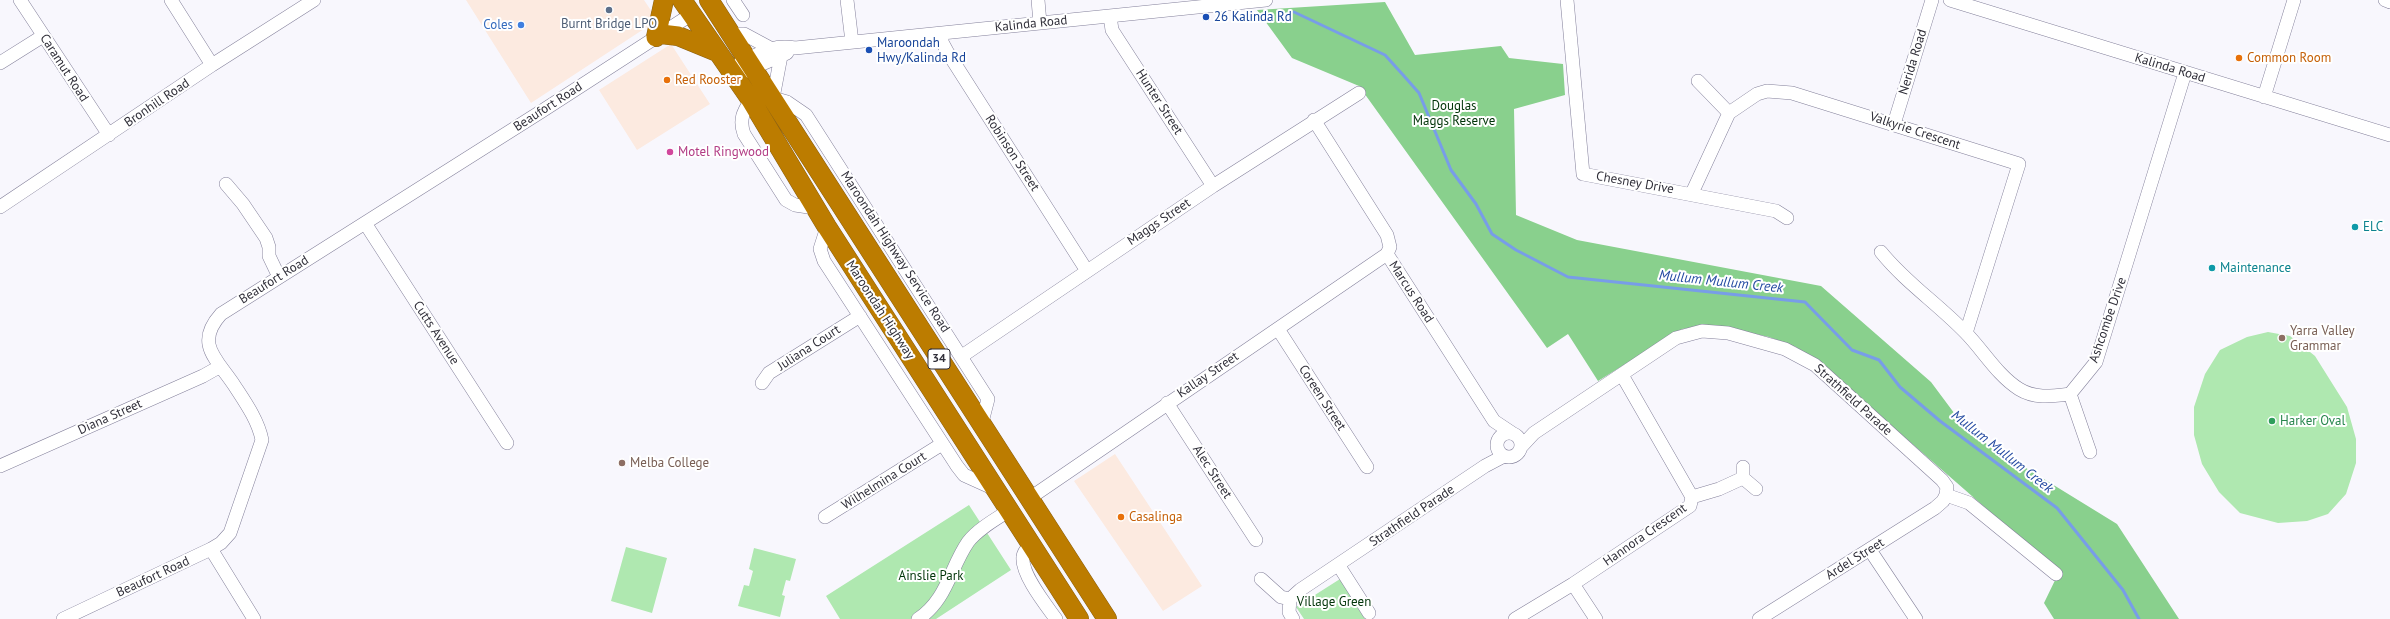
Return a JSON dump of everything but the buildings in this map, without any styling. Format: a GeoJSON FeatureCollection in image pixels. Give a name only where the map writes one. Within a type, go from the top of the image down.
{"type":"FeatureCollection","features":[{"type":"Feature","properties":{"kind":"highway"},"geometry":{"type":"LineString","coordinates":[[664,0],[658,36],[678,36],[716,52]]}},
{"type":"Feature","properties":{"kind":"highway"},"geometry":{"type":"LineString","coordinates":[[687,7],[710,1]]}},
{"type":"Feature","properties":{"kind":"highway","name":"Maroondah Highway"},"geometry":{"type":"LineString","coordinates":[[710,1],[981,426],[1030,498],[1107,619]]}},
{"type":"Feature","properties":{"kind":"highway","name":"Maroondah Highway"},"geometry":{"type":"LineString","coordinates":[[687,7],[716,52],[751,100],[827,227],[1080,619]]}},
{"type":"Feature","properties":{"kind":"highway"},"geometry":{"type":"LineString","coordinates":[[1010,510],[1030,498]]}},
{"type":"Feature","properties":{"kind":"street","name":"Caramut Road"},"geometry":{"type":"LineString","coordinates":[[20,0],[109,135]]}},
{"type":"Feature","properties":{"kind":"street"},"geometry":{"type":"LineString","coordinates":[[171,0],[212,65]]}},
{"type":"Feature","properties":{"kind":"street","name":"Bronhill Road"},"geometry":{"type":"LineString","coordinates":[[0,207],[212,65],[314,0]]}},
{"type":"Feature","properties":{"kind":"street"},"geometry":{"type":"LineString","coordinates":[[734,0],[743,15]]}},
{"type":"Feature","properties":{"kind":"street"},"geometry":{"type":"LineString","coordinates":[[847,0],[852,42]]}},
{"type":"Feature","properties":{"kind":"street"},"geometry":{"type":"LineString","coordinates":[[1038,0],[1040,23]]}},
{"type":"Feature","properties":{"kind":"street","name":"Kalinda Road"},"geometry":{"type":"LineString","coordinates":[[731,73],[750,63],[770,48],[781,46],[795,48],[1266,0]]}},
{"type":"Feature","properties":{"kind":"street","name":"Chesney Drive"},"geometry":{"type":"LineString","coordinates":[[1567,0],[1583,174],[1692,193],[1776,211],[1787,218]]}},
{"type":"Feature","properties":{"kind":"street","name":"Nerida Road"},"geometry":{"type":"LineString","coordinates":[[1894,124],[1932,0]]}},
{"type":"Feature","properties":{"kind":"street","name":"Kalinda Road"},"geometry":{"type":"LineString","coordinates":[[1950,0],[2390,135]]}},
{"type":"Feature","properties":{"kind":"street"},"geometry":{"type":"LineString","coordinates":[[2264,97],[2294,0]]}},
{"type":"Feature","properties":{"kind":"street"},"geometry":{"type":"LineString","coordinates":[[2385,0],[2390,2]]}},
{"type":"Feature","properties":{"kind":"street","name":"Beaufort Road"},"geometry":{"type":"LineString","coordinates":[[63,619],[211,549],[221,543],[230,533],[262,440],[259,428],[233,384],[218,367],[208,347],[209,333],[213,322],[221,314],[658,36],[687,7]]}},
{"type":"Feature","properties":{"kind":"street","name":"Hunter Street"},"geometry":{"type":"LineString","coordinates":[[1110,16],[1112,30],[1213,186]]}},
{"type":"Feature","properties":{"kind":"street","name":"Robinson Street"},"geometry":{"type":"LineString","coordinates":[[942,33],[942,42],[948,53],[1087,271]]}},
{"type":"Feature","properties":{"kind":"street"},"geometry":{"type":"LineString","coordinates":[[731,34],[744,34],[770,48]]}},
{"type":"Feature","properties":{"kind":"street"},"geometry":{"type":"LineString","coordinates":[[0,63],[43,36]]}},
{"type":"Feature","properties":{"kind":"street","name":"Kalinda Road"},"geometry":{"type":"LineString","coordinates":[[750,63],[781,56],[795,48]]}},
{"type":"Feature","properties":{"kind":"street"},"geometry":{"type":"LineString","coordinates":[[773,98],[781,56]]}},
{"type":"Feature","properties":{"kind":"street","name":"Ashcombe Drive"},"geometry":{"type":"LineString","coordinates":[[2070,394],[2096,362],[2185,73]]}},
{"type":"Feature","properties":{"kind":"street"},"geometry":{"type":"LineString","coordinates":[[1692,193],[1729,113],[1698,81]]}},
{"type":"Feature","properties":{"kind":"street","name":"Valkyrie Crescent"},"geometry":{"type":"LineString","coordinates":[[1729,113],[1757,94],[1779,91],[1792,93],[2019,164],[1966,333]]}},
{"type":"Feature","properties":{"kind":"street","name":"Maggs Street"},"geometry":{"type":"LineString","coordinates":[[962,356],[1213,186],[1314,120],[1359,93]]}},
{"type":"Feature","properties":{"kind":"street","name":"Maroondah Highway Service Road"},"geometry":{"type":"LineString","coordinates":[[773,98],[787,102],[806,115],[962,356],[988,399],[981,426]]}},
{"type":"Feature","properties":{"kind":"street","name":"Marcus Road"},"geometry":{"type":"LineString","coordinates":[[1314,120],[1387,235],[1390,247],[1387,254],[1494,421],[1513,434]]}},
{"type":"Feature","properties":{"kind":"street"},"geometry":{"type":"LineString","coordinates":[[226,184],[243,204],[266,238],[269,256],[279,277]]}},
{"type":"Feature","properties":{"kind":"street","name":"Cutts Avenue"},"geometry":{"type":"LineString","coordinates":[[365,223],[507,443]]}},
{"type":"Feature","properties":{"kind":"street"},"geometry":{"type":"LineString","coordinates":[[827,227],[820,249],[824,261],[942,444],[964,475],[996,490]]}},
{"type":"Feature","properties":{"kind":"street"},"geometry":{"type":"LineString","coordinates":[[1881,252],[1893,267],[1966,333],[2005,378],[2020,389],[2035,395],[2070,394],[2090,452]]}},
{"type":"Feature","properties":{"kind":"street","name":"Kallay Street"},"geometry":{"type":"LineString","coordinates":[[1030,498],[1387,254]]}},
{"type":"Feature","properties":{"kind":"street","name":"Juliana Court"},"geometry":{"type":"LineString","coordinates":[[762,384],[769,373],[860,316]]}},
{"type":"Feature","properties":{"kind":"street","name":"Coreen Street"},"geometry":{"type":"LineString","coordinates":[[1278,329],[1367,467]]}},
{"type":"Feature","properties":{"kind":"street","name":"Strathfield Parade"},"geometry":{"type":"LineString","coordinates":[[1521,447],[1534,433],[1676,338],[1702,332],[1728,333],[1785,349],[1815,365],[1942,480],[1947,487],[1946,495]]}},
{"type":"Feature","properties":{"kind":"street","name":"Diana Street"},"geometry":{"type":"LineString","coordinates":[[0,466],[203,376],[218,367]]}},
{"type":"Feature","properties":{"kind":"street","name":"Hannora Crescent"},"geometry":{"type":"LineString","coordinates":[[1515,619],[1573,584],[1690,506],[1692,497],[1622,375]]}},
{"type":"Feature","properties":{"kind":"street","name":"Alec Street"},"geometry":{"type":"LineString","coordinates":[[1167,403],[1256,540]]}},
{"type":"Feature","properties":{"kind":"street","name":"Marcus Road"},"geometry":{"type":"LineString","coordinates":[[1494,421],[1496,443]]}},
{"type":"Feature","properties":{"kind":"street"},"geometry":{"type":"LineString","coordinates":[[1513,434],[1520,440],[1521,447],[1516,454],[1504,456],[1498,452],[1496,443],[1501,435],[1513,434],[1534,433]]}},
{"type":"Feature","properties":{"kind":"street","name":"Strathfield Parade"},"geometry":{"type":"LineString","coordinates":[[1485,466],[1496,443]]}},
{"type":"Feature","properties":{"kind":"street","name":"Wilhelmina Court"},"geometry":{"type":"LineString","coordinates":[[825,517],[942,444]]}},
{"type":"Feature","properties":{"kind":"street","name":"Strathfield Parade"},"geometry":{"type":"LineString","coordinates":[[1290,599],[1485,466],[1504,456]]}},
{"type":"Feature","properties":{"kind":"street"},"geometry":{"type":"LineString","coordinates":[[1692,497],[1719,490],[1743,473],[1756,489]]}},
{"type":"Feature","properties":{"kind":"street"},"geometry":{"type":"LineString","coordinates":[[1946,495],[1969,503],[2056,574]]}},
{"type":"Feature","properties":{"kind":"street","name":"Ardel Street"},"geometry":{"type":"LineString","coordinates":[[1759,619],[1935,508],[1943,501],[1946,495]]}},
{"type":"Feature","properties":{"kind":"street"},"geometry":{"type":"LineString","coordinates":[[918,619],[932,608],[943,594],[960,554],[970,540],[1010,510]]}},
{"type":"Feature","properties":{"kind":"street"},"geometry":{"type":"LineString","coordinates":[[1031,544],[1023,556],[1023,564],[1028,576],[1056,619]]}},
{"type":"Feature","properties":{"kind":"street"},"geometry":{"type":"LineString","coordinates":[[211,549],[254,619]]}},
{"type":"Feature","properties":{"kind":"street"},"geometry":{"type":"LineString","coordinates":[[1870,550],[1916,619]]}},
{"type":"Feature","properties":{"kind":"street"},"geometry":{"type":"LineString","coordinates":[[1339,566],[1370,613]]}},
{"type":"Feature","properties":{"kind":"street"},"geometry":{"type":"LineString","coordinates":[[1261,579],[1281,597],[1290,599],[1289,612],[1292,619]]}},
{"type":"Feature","properties":{"kind":"street"},"geometry":{"type":"LineString","coordinates":[[1084,583],[1118,619]]}},
{"type":"Feature","properties":{"kind":"street"},"geometry":{"type":"LineString","coordinates":[[1573,584],[1596,619]]}},
{"type":"Feature","properties":{"kind":"shaded area"},"geometry":{"type":"Polygon","coordinates":[[[466,0],[644,0],[652,12],[650,25],[531,103],[466,0]]]}},
{"type":"Feature","properties":{"kind":"shaded area"},"geometry":{"type":"Polygon","coordinates":[[[671,44],[710,104],[637,150],[599,90],[671,44]]]}},
{"type":"Feature","properties":{"kind":"shaded area"},"geometry":{"type":"Polygon","coordinates":[[[1115,454],[1202,586],[1163,611],[1074,481],[1115,454]]]}},
{"type":"Feature","properties":{"kind":"green space","name":"Douglas Maggs Reserve"},"geometry":{"type":"Polygon","coordinates":[[[1385,2],[1415,55],[1501,46],[1509,58],[1563,64],[1565,95],[1514,109],[1516,215],[1577,240],[1821,286],[1931,382],[1969,433],[2117,524],[2179,619],[2054,619],[2044,603],[2059,572],[1823,366],[1796,347],[1769,337],[1723,327],[1706,326],[1682,329],[1598,381],[1568,334],[1547,348],[1359,86],[1292,58],[1257,10],[1385,2]]]}},
{"type":"Feature","properties":{"kind":"green space","name":"Harker Oval"},"geometry":{"type":"Polygon","coordinates":[[[2268,332],[2290,336],[2315,356],[2347,407],[2356,439],[2356,463],[2346,494],[2328,514],[2307,521],[2278,523],[2240,513],[2219,492],[2202,464],[2194,435],[2194,407],[2205,374],[2220,350],[2247,337],[2268,332]]]}},
{"type":"Feature","properties":{"kind":"green space","name":"Ainslie Park"},"geometry":{"type":"Polygon","coordinates":[[[969,505],[1011,570],[936,619],[840,619],[826,596],[969,505]]]}},
{"type":"Feature","properties":{"kind":"green space"},"geometry":{"type":"Polygon","coordinates":[[[626,547],[667,558],[652,613],[611,601],[626,547]]]}},
{"type":"Feature","properties":{"kind":"green space"},"geometry":{"type":"Polygon","coordinates":[[[754,548],[796,559],[790,581],[786,580],[782,595],[785,596],[780,617],[738,606],[744,585],[749,586],[753,571],[749,569],[754,548]]]}},
{"type":"Feature","properties":{"kind":"green space","name":"Village Green"},"geometry":{"type":"Polygon","coordinates":[[[1340,579],[1365,619],[1304,619],[1296,607],[1340,579]]]}},
{"type":"Feature","properties":{"kind":"waterway","name":"Mullum Mullum Creek"},"geometry":{"type":"LineString","coordinates":[[1294,12],[1385,55],[1404,76],[1419,93],[1451,170],[1476,204],[1492,234],[1516,250],[1568,277],[1805,302],[1852,350],[1879,360],[1900,387],[1940,421],[2057,508],[2123,590],[2139,619]]}},
{"type":"Feature","properties":{"kind":"place","name":"Burnt Bridge LPO"},"geometry":{"type":"Point","coordinates":[609,10]}},
{"type":"Feature","properties":{"kind":"place","name":"26 Kalinda Rd"},"geometry":{"type":"Point","coordinates":[1206,17]}},
{"type":"Feature","properties":{"kind":"place","name":"Coles"},"geometry":{"type":"Point","coordinates":[521,25]}},
{"type":"Feature","properties":{"kind":"place","name":"Maroondah Hwy/Kalinda Rd"},"geometry":{"type":"Point","coordinates":[869,50]}},
{"type":"Feature","properties":{"kind":"place","name":"Common Room"},"geometry":{"type":"Point","coordinates":[2239,58]}},
{"type":"Feature","properties":{"kind":"place","name":"Red Rooster"},"geometry":{"type":"Point","coordinates":[667,80]}},
{"type":"Feature","properties":{"kind":"place","name":"Motel Ringwood"},"geometry":{"type":"Point","coordinates":[670,152]}},
{"type":"Feature","properties":{"kind":"place","name":"ELC"},"geometry":{"type":"Point","coordinates":[2355,227]}},
{"type":"Feature","properties":{"kind":"place","name":"Maintenance"},"geometry":{"type":"Point","coordinates":[2212,268]}},
{"type":"Feature","properties":{"kind":"place","name":"Yarra Valley Grammar"},"geometry":{"type":"Point","coordinates":[2282,338]}},
{"type":"Feature","properties":{"kind":"place","name":"Harker Oval"},"geometry":{"type":"Point","coordinates":[2272,421]}},
{"type":"Feature","properties":{"kind":"place","name":"Melba College"},"geometry":{"type":"Point","coordinates":[622,463]}},
{"type":"Feature","properties":{"kind":"place","name":"Casalinga"},"geometry":{"type":"Point","coordinates":[1121,517]}}]}
